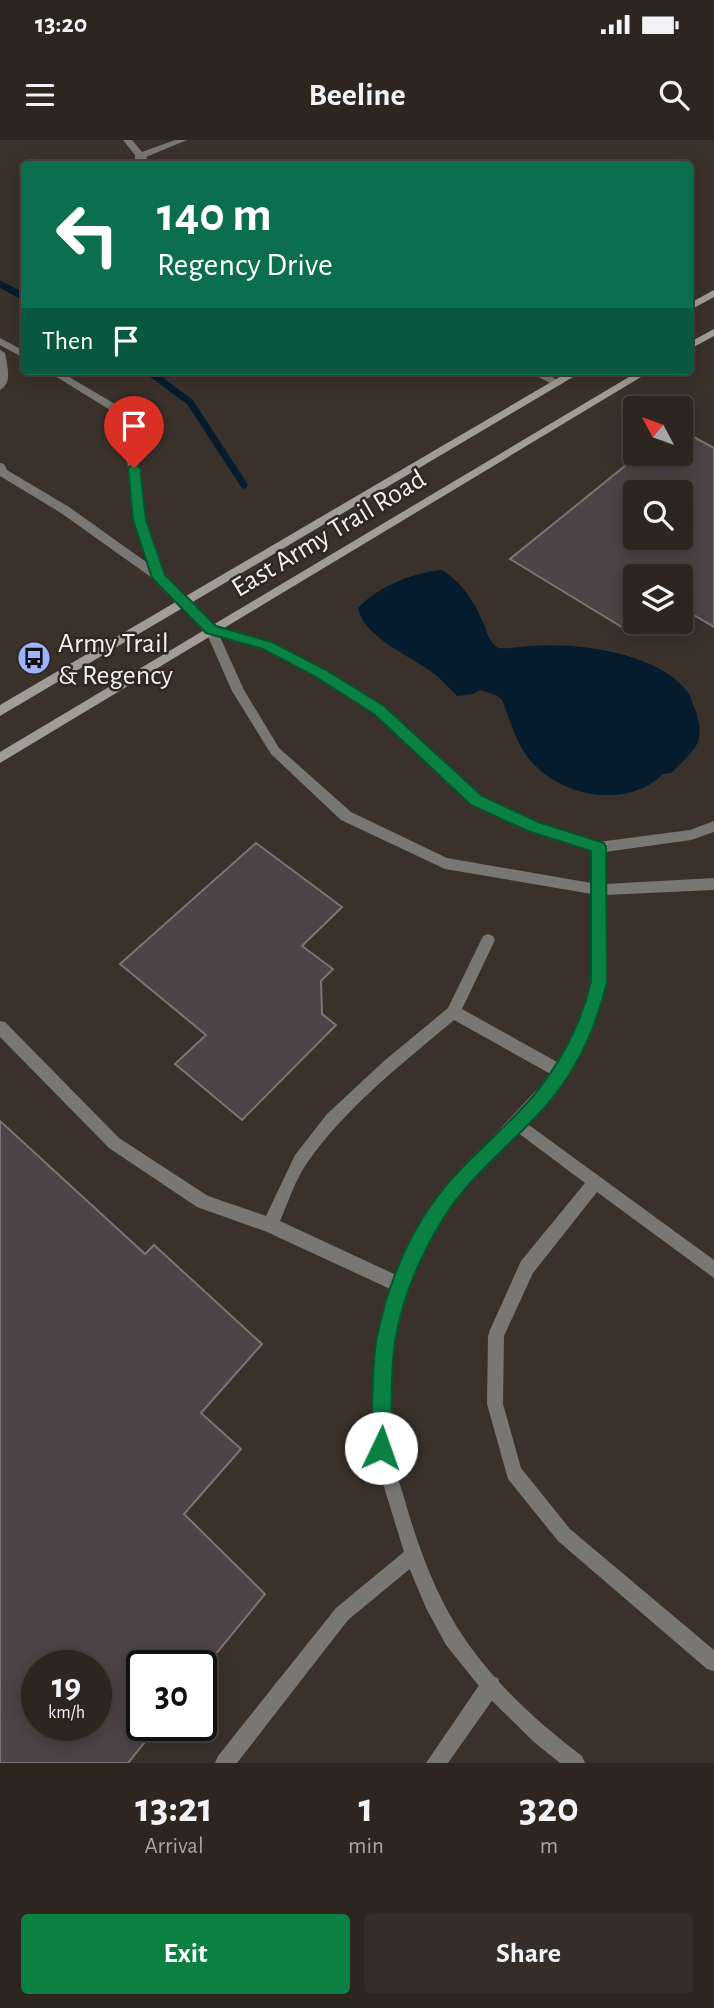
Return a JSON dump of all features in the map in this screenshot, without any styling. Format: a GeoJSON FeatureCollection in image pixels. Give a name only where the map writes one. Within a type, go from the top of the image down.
{"type":"FeatureCollection","features":[{"type":"Feature","properties":{"kind":"main road"},"geometry":{"type":"LineString","coordinates":[[693,305],[714,293]]}},
{"type":"Feature","properties":{"kind":"main road"},"geometry":{"type":"LineString","coordinates":[[693,344],[714,332]]}},
{"type":"Feature","properties":{"kind":"main road","name":"East Army Trail Road"},"geometry":{"type":"LineString","coordinates":[[0,711],[572,375]]}},
{"type":"Feature","properties":{"kind":"main road","name":"East Army Trail Road"},"geometry":{"type":"LineString","coordinates":[[0,758],[639,375]]}},
{"type":"Feature","properties":{"kind":"street"},"geometry":{"type":"LineString","coordinates":[[127,140],[143,161]]}},
{"type":"Feature","properties":{"kind":"street"},"geometry":{"type":"LineString","coordinates":[[138,157],[183,140]]}},
{"type":"Feature","properties":{"kind":"street"},"geometry":{"type":"LineString","coordinates":[[0,341],[21,353]]}},
{"type":"Feature","properties":{"kind":"street"},"geometry":{"type":"LineString","coordinates":[[0,353],[4,376],[0,387]]}},
{"type":"Feature","properties":{"kind":"street"},"geometry":{"type":"LineString","coordinates":[[59,375],[128,416],[139,520],[159,578]]}},
{"type":"Feature","properties":{"kind":"street"},"geometry":{"type":"LineString","coordinates":[[541,375],[558,383]]}},
{"type":"Feature","properties":{"kind":"street"},"geometry":{"type":"LineString","coordinates":[[0,467],[2,472],[65,510],[159,578],[185,603],[211,630],[238,691],[275,751],[346,816],[444,863],[598,890],[714,884]]}},
{"type":"Feature","properties":{"kind":"street"},"geometry":{"type":"LineString","coordinates":[[211,630],[267,645],[321,673],[379,710],[476,801],[533,826],[598,847],[691,835],[714,826]]}},
{"type":"Feature","properties":{"kind":"street"},"geometry":{"type":"LineString","coordinates":[[575,1763],[534,1731],[491,1685],[453,1638],[411,1557],[381,1448],[386,1342],[405,1271],[438,1210],[468,1173],[539,1102],[580,1040],[599,982],[598,847]]}},
{"type":"Feature","properties":{"kind":"street"},"geometry":{"type":"LineString","coordinates":[[270,1225],[300,1160],[332,1119],[453,1012],[488,940]]}},
{"type":"Feature","properties":{"kind":"street"},"geometry":{"type":"LineString","coordinates":[[453,1012],[561,1072]]}},
{"type":"Feature","properties":{"kind":"street"},"geometry":{"type":"LineString","coordinates":[[0,1027],[114,1143],[203,1202],[270,1225],[401,1286]]}},
{"type":"Feature","properties":{"kind":"street"},"geometry":{"type":"LineString","coordinates":[[517,1124],[714,1270]]}},
{"type":"Feature","properties":{"kind":"street"},"geometry":{"type":"LineString","coordinates":[[596,1182],[527,1267],[496,1336],[495,1405],[514,1473],[564,1535],[714,1662]]}},
{"type":"Feature","properties":{"kind":"street"},"geometry":{"type":"LineString","coordinates":[[225,1763],[342,1614],[411,1557]]}},
{"type":"Feature","properties":{"kind":"street"},"geometry":{"type":"LineString","coordinates":[[436,1763],[491,1685]]}},
{"type":"Feature","properties":{"kind":"water"},"geometry":{"type":"Polygon","coordinates":[[[442,570],[467,594],[490,640],[498,648],[548,645],[591,648],[635,658],[673,677],[689,694],[695,709],[700,730],[692,751],[671,773],[663,774],[648,785],[631,792],[613,795],[576,790],[542,772],[520,746],[502,700],[480,690],[473,694],[457,696],[437,676],[379,638],[362,619],[358,608],[376,593],[419,574],[442,570]]]}},
{"type":"Feature","properties":{"kind":"building"},"geometry":{"type":"Polygon","coordinates":[[[693,437],[714,448],[714,627],[693,615],[693,564],[623,564],[623,628],[510,559],[625,466],[693,466],[693,437]]]}},
{"type":"Feature","properties":{"kind":"building"},"geometry":{"type":"Polygon","coordinates":[[[256,843],[342,907],[302,946],[333,969],[321,981],[322,1014],[336,1025],[242,1120],[175,1064],[206,1035],[120,964],[256,843]]]}},
{"type":"Feature","properties":{"kind":"building"},"geometry":{"type":"Polygon","coordinates":[[[0,1121],[145,1254],[154,1245],[262,1344],[201,1413],[241,1449],[184,1514],[265,1594],[217,1652],[217,1650],[126,1650],[126,1741],[146,1741],[128,1763],[0,1763],[0,1121]]]}},
{"type":"Feature","properties":{"kind":"waterway"},"geometry":{"type":"LineString","coordinates":[[0,284],[21,295]]}},
{"type":"Feature","properties":{"kind":"waterway"},"geometry":{"type":"LineString","coordinates":[[153,375],[190,402],[244,485]]}},
{"type":"Feature","properties":{"kind":"place","name":"Army Trail & Regency"},"geometry":{"type":"Point","coordinates":[34,658]}},
{"type":"Feature","properties":{"kind":"route"},"geometry":{"type":"LineString","coordinates":[[134,468],[139,520],[159,578],[211,630],[267,645],[321,673],[379,710],[476,801],[533,826],[598,847],[599,982],[580,1040],[570,1059],[539,1102],[468,1173],[438,1210],[405,1271],[386,1342],[381,1448]]}}]}
